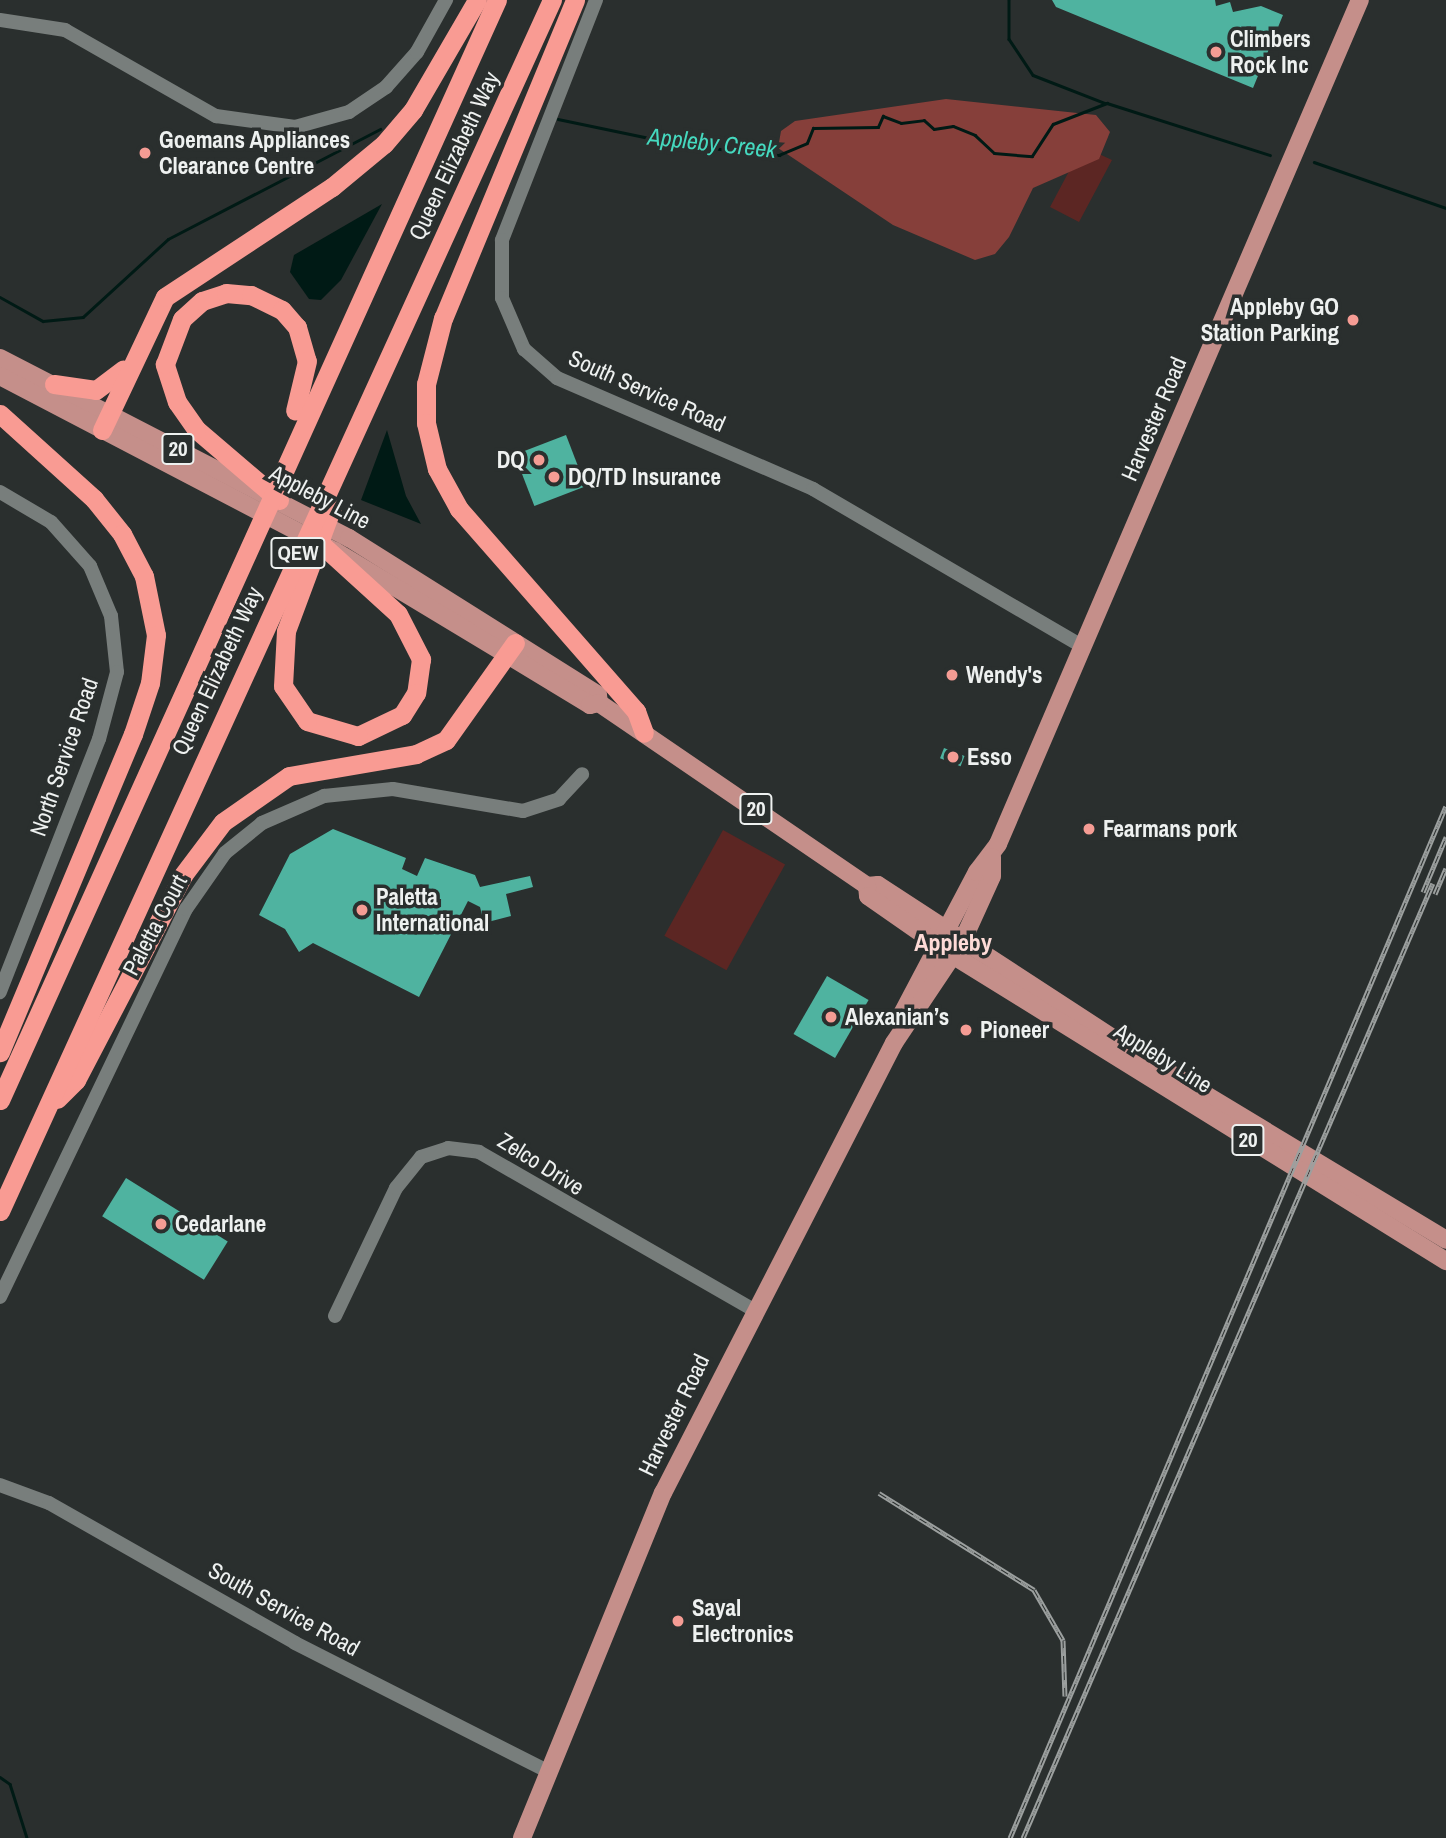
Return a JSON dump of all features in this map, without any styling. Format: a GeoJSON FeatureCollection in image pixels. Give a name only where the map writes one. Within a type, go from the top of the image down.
{"type":"FeatureCollection","features":[{"type":"Feature","properties":{"kind":"highway"},"geometry":{"type":"LineString","coordinates":[[102,430],[128,364],[154,312],[178,285],[332,187],[384,144],[413,110],[477,0]]}},
{"type":"Feature","properties":{"kind":"highway","name":"Queen Elizabeth Way"},"geometry":{"type":"LineString","coordinates":[[0,1100],[222,599],[497,0]]}},
{"type":"Feature","properties":{"kind":"highway","name":"Queen Elizabeth Way"},"geometry":{"type":"LineString","coordinates":[[0,1212],[552,0]]}},
{"type":"Feature","properties":{"kind":"highway"},"geometry":{"type":"LineString","coordinates":[[575,0],[443,318],[426,383],[426,423],[437,469],[459,509],[533,601],[636,711],[644,733]]}},
{"type":"Feature","properties":{"kind":"highway"},"geometry":{"type":"LineString","coordinates":[[222,599],[307,375],[305,350],[290,318],[262,299],[226,293],[202,302],[182,319],[168,347],[167,376],[190,421],[247,488],[279,500]]}},
{"type":"Feature","properties":{"kind":"highway"},"geometry":{"type":"LineString","coordinates":[[54,384],[96,390],[128,364]]}},
{"type":"Feature","properties":{"kind":"highway"},"geometry":{"type":"LineString","coordinates":[[321,544],[343,552],[398,614],[421,659],[416,693],[402,715],[358,736],[324,730],[300,715],[284,687],[282,668],[295,603],[362,413]]}},
{"type":"Feature","properties":{"kind":"highway"},"geometry":{"type":"LineString","coordinates":[[0,414],[94,499],[122,534],[144,576],[156,635],[150,683],[133,734],[0,1052]]}},
{"type":"Feature","properties":{"kind":"highway"},"geometry":{"type":"LineString","coordinates":[[48,1107],[76,1080],[156,921],[223,822],[289,776],[416,754],[446,740],[512,649]]}},
{"type":"Feature","properties":{"kind":"main road","name":"Harvester Road"},"geometry":{"type":"LineString","coordinates":[[952,944],[961,906],[977,872],[992,857],[1360,0]]}},
{"type":"Feature","properties":{"kind":"main road","name":"Appleby Line"},"geometry":{"type":"LineString","coordinates":[[0,358],[109,411],[247,488],[321,544]]}},
{"type":"Feature","properties":{"kind":"main road","name":"Appleby Line"},"geometry":{"type":"LineString","coordinates":[[0,376],[102,430],[247,488]]}},
{"type":"Feature","properties":{"kind":"main road","name":"Appleby Line"},"geometry":{"type":"LineString","coordinates":[[279,500],[343,552],[512,649],[591,706],[599,703],[867,886],[878,885],[933,921],[952,944],[1446,1261]]}},
{"type":"Feature","properties":{"kind":"main road","name":"Harvester Road"},"geometry":{"type":"LineString","coordinates":[[522,1838],[663,1493],[754,1310],[902,1029],[902,1014],[952,944],[992,876],[992,857]]}},
{"type":"Feature","properties":{"kind":"main road","name":"Appleby Line"},"geometry":{"type":"LineString","coordinates":[[867,886],[868,897],[952,944],[1446,1240]]}},
{"type":"Feature","properties":{"kind":"main road"},"geometry":{"type":"LineString","coordinates":[[933,921],[961,906]]}},
{"type":"Feature","properties":{"kind":"street"},"geometry":{"type":"LineString","coordinates":[[0,20],[65,30],[216,116],[254,127],[295,127],[349,113],[386,87],[417,52],[446,0]]}},
{"type":"Feature","properties":{"kind":"street","name":"South Service Road"},"geometry":{"type":"LineString","coordinates":[[596,0],[502,240],[502,298],[524,349],[557,378],[813,489],[1083,647]]}},
{"type":"Feature","properties":{"kind":"street","name":"North Service Road"},"geometry":{"type":"LineString","coordinates":[[0,492],[51,522],[89,566],[111,616],[117,672],[99,739],[0,992]]}},
{"type":"Feature","properties":{"kind":"street","name":"Paletta Court"},"geometry":{"type":"LineString","coordinates":[[0,1297],[186,909],[225,853],[262,823],[324,796],[393,789],[523,811],[559,799],[582,774]]}},
{"type":"Feature","properties":{"kind":"street","name":"Zelco Drive"},"geometry":{"type":"LineString","coordinates":[[335,1316],[396,1188],[421,1157],[448,1147],[479,1152],[754,1310]]}},
{"type":"Feature","properties":{"kind":"street","name":"South Service Road"},"geometry":{"type":"LineString","coordinates":[[0,1485],[49,1503],[295,1643],[547,1772]]}},
{"type":"Feature","properties":{"kind":"shaded area"},"geometry":{"type":"Polygon","coordinates":[[[946,99],[1096,115],[1110,132],[1099,159],[1033,188],[1009,237],[995,254],[975,260],[893,225],[778,148],[781,131],[795,121],[946,99]]]}},
{"type":"Feature","properties":{"kind":"shaded area"},"geometry":{"type":"Polygon","coordinates":[[[1092,128],[1108,137],[1099,154],[1112,160],[1079,222],[1050,207],[1092,128]]]}},
{"type":"Feature","properties":{"kind":"shaded area"},"geometry":{"type":"Polygon","coordinates":[[[382,204],[341,280],[321,300],[309,299],[290,272],[294,255],[382,204]]]}},
{"type":"Feature","properties":{"kind":"shaded area"},"geometry":{"type":"Polygon","coordinates":[[[387,430],[406,496],[421,524],[361,500],[387,430]]]}},
{"type":"Feature","properties":{"kind":"shaded area"},"geometry":{"type":"Polygon","coordinates":[[[723,830],[785,864],[726,970],[664,936],[723,830]]]}},
{"type":"Feature","properties":{"kind":"building","name":"Climbers Rock Inc"},"geometry":{"type":"Polygon","coordinates":[[[1052,0],[1215,0],[1216,6],[1230,2],[1233,12],[1261,6],[1283,15],[1253,88],[1056,7],[1052,0]]]}},
{"type":"Feature","properties":{"kind":"building","name":"DQ/TD Insurance"},"geometry":{"type":"Polygon","coordinates":[[[566,435],[586,486],[534,506],[515,455],[566,435]]]}},
{"type":"Feature","properties":{"kind":"building","name":"Esso"},"geometry":{"type":"Polygon","coordinates":[[[944,748],[965,756],[961,766],[940,758],[944,748]]]}},
{"type":"Feature","properties":{"kind":"building","name":"Paletta International"},"geometry":{"type":"Polygon","coordinates":[[[333,829],[406,858],[402,869],[417,876],[425,858],[475,875],[480,887],[530,876],[533,887],[506,894],[511,916],[484,923],[480,907],[468,901],[419,997],[313,943],[299,952],[285,929],[259,915],[290,854],[333,829]]]}},
{"type":"Feature","properties":{"kind":"building","name":"Alexanian’s"},"geometry":{"type":"Polygon","coordinates":[[[827,976],[869,1000],[835,1058],[794,1034],[827,976]]]}},
{"type":"Feature","properties":{"kind":"building","name":"Cedarlane"},"geometry":{"type":"Polygon","coordinates":[[[126,1178],[228,1242],[204,1280],[102,1216],[126,1178]]]}},
{"type":"Feature","properties":{"kind":"waterway","name":"Appleby Creek"},"geometry":{"type":"LineString","coordinates":[[1009,0],[1009,39],[1033,75],[1105,103]]}},
{"type":"Feature","properties":{"kind":"waterway","name":"Appleby Creek"},"geometry":{"type":"LineString","coordinates":[[558,119],[682,145],[779,155],[807,143],[813,128],[878,127],[883,116],[901,123],[924,120],[934,129],[953,126],[975,135],[994,153],[1032,156],[1053,124],[1107,103],[1270,155]]}},
{"type":"Feature","properties":{"kind":"waterway","name":"Appleby Creek"},"geometry":{"type":"LineString","coordinates":[[0,297],[43,321],[83,317],[168,239],[380,129]]}},
{"type":"Feature","properties":{"kind":"waterway","name":"Appleby Creek"},"geometry":{"type":"LineString","coordinates":[[1314,162],[1446,208]]}},
{"type":"Feature","properties":{"kind":"waterway"},"geometry":{"type":"LineString","coordinates":[[0,1777],[10,1784],[27,1838]]}},
{"type":"Feature","properties":{"kind":"railway"},"geometry":{"type":"LineString","coordinates":[[1010,1838],[1446,806]]}},
{"type":"Feature","properties":{"kind":"railway"},"geometry":{"type":"LineString","coordinates":[[1423,892],[1446,837]]}},
{"type":"Feature","properties":{"kind":"railway"},"geometry":{"type":"LineString","coordinates":[[1435,894],[1446,868]]}},
{"type":"Feature","properties":{"kind":"railway"},"geometry":{"type":"LineString","coordinates":[[1023,1838],[1433,883]]}},
{"type":"Feature","properties":{"kind":"railway"},"geometry":{"type":"LineString","coordinates":[[879,1493],[1034,1590],[1063,1640],[1065,1696]]}},
{"type":"Feature","properties":{"kind":"place","name":"Climbers Rock Inc"},"geometry":{"type":"Point","coordinates":[1216,52]}},
{"type":"Feature","properties":{"kind":"place","name":"Goemans Appliances Clearance Centre"},"geometry":{"type":"Point","coordinates":[145,153]}},
{"type":"Feature","properties":{"kind":"place","name":"Appleby GO Station Parking"},"geometry":{"type":"Point","coordinates":[1353,320]}},
{"type":"Feature","properties":{"kind":"place","name":"DQ"},"geometry":{"type":"Point","coordinates":[539,460]}},
{"type":"Feature","properties":{"kind":"place","name":"DQ/TD Insurance"},"geometry":{"type":"Point","coordinates":[554,477]}},
{"type":"Feature","properties":{"kind":"place","name":"Wendy's"},"geometry":{"type":"Point","coordinates":[952,675]}},
{"type":"Feature","properties":{"kind":"place","name":"Esso"},"geometry":{"type":"Point","coordinates":[953,757]}},
{"type":"Feature","properties":{"kind":"place","name":"Fearmans pork"},"geometry":{"type":"Point","coordinates":[1089,829]}},
{"type":"Feature","properties":{"kind":"place","name":"Paletta International"},"geometry":{"type":"Point","coordinates":[362,910]}},
{"type":"Feature","properties":{"kind":"place","name":"Alexanian’s"},"geometry":{"type":"Point","coordinates":[831,1017]}},
{"type":"Feature","properties":{"kind":"place","name":"Pioneer"},"geometry":{"type":"Point","coordinates":[966,1030]}},
{"type":"Feature","properties":{"kind":"place","name":"Cedarlane"},"geometry":{"type":"Point","coordinates":[161,1224]}},
{"type":"Feature","properties":{"kind":"place","name":"Sayal Electronics"},"geometry":{"type":"Point","coordinates":[678,1621]}},
{"type":"Feature","properties":{"kind":"district","name":"Appleby"},"geometry":{"type":"Point","coordinates":[953,943]}}]}
